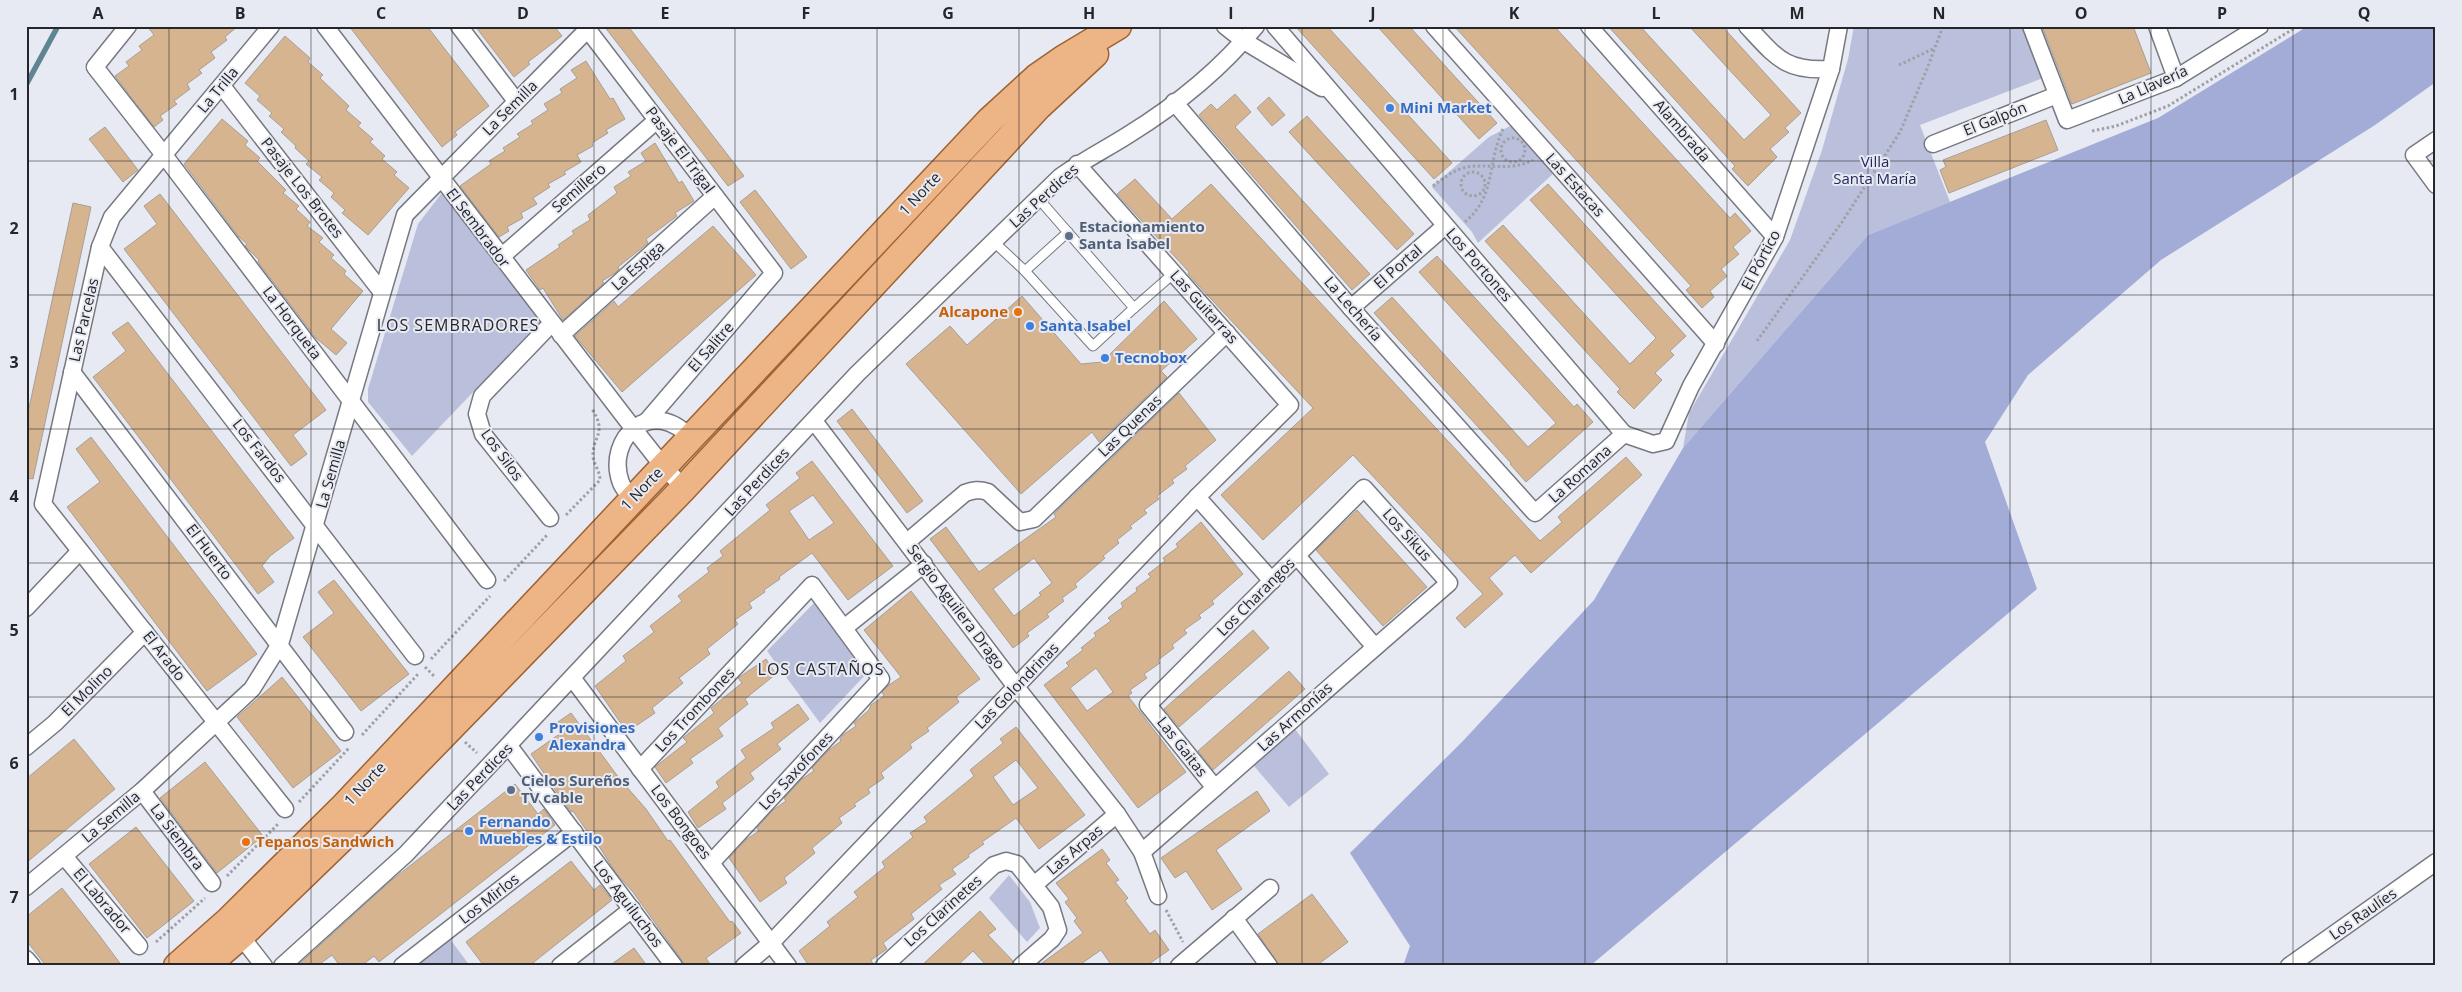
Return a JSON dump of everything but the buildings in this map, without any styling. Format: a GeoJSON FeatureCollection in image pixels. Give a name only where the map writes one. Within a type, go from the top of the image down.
{"type":"FeatureCollection","features":[{"type":"Feature","properties":{"kind":"main road","name":"1 Norte"},"geometry":{"type":"LineString","coordinates":[[206,966],[235,928],[345,805],[990,120],[1037,78],[1063,59],[1118,26]]}},
{"type":"Feature","properties":{"kind":"main road","name":"1 Norte"},"geometry":{"type":"LineString","coordinates":[[177,966],[235,928],[361,820],[684,488],[1039,106],[1125,26]]}},
{"type":"Feature","properties":{"kind":"street","name":"La Horqueta"},"geometry":{"type":"LineString","coordinates":[[128,26],[94,67],[164,154],[492,588]]}},
{"type":"Feature","properties":{"kind":"street","name":"La Trilla"},"geometry":{"type":"LineString","coordinates":[[164,154],[271,26]]}},
{"type":"Feature","properties":{"kind":"street","name":"El Sembrador"},"geometry":{"type":"LineString","coordinates":[[324,26],[556,329],[640,425],[663,466],[684,488]]}},
{"type":"Feature","properties":{"kind":"street"},"geometry":{"type":"LineString","coordinates":[[459,26],[516,101]]}},
{"type":"Feature","properties":{"kind":"street","name":"Los Portones"},"geometry":{"type":"LineString","coordinates":[[1225,26],[1244,42],[1334,96]]}},
{"type":"Feature","properties":{"kind":"street","name":"Las Perdices"},"geometry":{"type":"LineString","coordinates":[[282,966],[406,854],[573,679],[857,374],[1038,198],[1077,164],[1129,134],[1174,102],[1215,69],[1244,42],[1256,26]]}},
{"type":"Feature","properties":{"kind":"street","name":"Los Portones"},"geometry":{"type":"LineString","coordinates":[[1274,26],[1624,434]]}},
{"type":"Feature","properties":{"kind":"street","name":"Las Estacas"},"geometry":{"type":"LineString","coordinates":[[1434,26],[1716,344]]}},
{"type":"Feature","properties":{"kind":"street","name":"Alambrada"},"geometry":{"type":"LineString","coordinates":[[1589,26],[1775,237]]}},
{"type":"Feature","properties":{"kind":"street"},"geometry":{"type":"LineString","coordinates":[[1747,26],[1777,59],[1806,68],[1831,69]]}},
{"type":"Feature","properties":{"kind":"street","name":"El Pórtico"},"geometry":{"type":"LineString","coordinates":[[1624,434],[1653,444],[1666,440],[1691,386],[1775,237],[1831,69],[1839,26]]}},
{"type":"Feature","properties":{"kind":"street"},"geometry":{"type":"LineString","coordinates":[[2031,26],[2057,95]]}},
{"type":"Feature","properties":{"kind":"street"},"geometry":{"type":"LineString","coordinates":[[2157,26],[2176,78]]}},
{"type":"Feature","properties":{"kind":"street","name":"La Llavería"},"geometry":{"type":"LineString","coordinates":[[2057,95],[2067,120],[2176,78],[2260,26]]}},
{"type":"Feature","properties":{"kind":"street","name":"La Semilla"},"geometry":{"type":"LineString","coordinates":[[26,887],[142,791],[252,688],[280,644],[352,402],[381,291],[405,215],[586,28]]}},
{"type":"Feature","properties":{"kind":"street","name":"Pasaje El Trigal"},"geometry":{"type":"LineString","coordinates":[[586,28],[774,273]]}},
{"type":"Feature","properties":{"kind":"street","name":"Pasaje Los Brotes"},"geometry":{"type":"LineString","coordinates":[[222,86],[381,291]]}},
{"type":"Feature","properties":{"kind":"street","name":"El Galpón"},"geometry":{"type":"LineString","coordinates":[[1933,144],[2057,95]]}},
{"type":"Feature","properties":{"kind":"street","name":"La Lechería"},"geometry":{"type":"LineString","coordinates":[[1174,102],[1351,308],[1535,513]]}},
{"type":"Feature","properties":{"kind":"street","name":"Semillero"},"geometry":{"type":"LineString","coordinates":[[501,257],[656,120]]}},
{"type":"Feature","properties":{"kind":"street"},"geometry":{"type":"LineString","coordinates":[[2436,140],[2414,155],[2436,185]]}},
{"type":"Feature","properties":{"kind":"street","name":"Las Parcelas"},"geometry":{"type":"LineString","coordinates":[[43,504],[100,247],[112,217],[164,154]]}},
{"type":"Feature","properties":{"kind":"street","name":"Las Guitarras"},"geometry":{"type":"LineString","coordinates":[[1077,164],[1290,405]]}},
{"type":"Feature","properties":{"kind":"street","name":"La Espiga"},"geometry":{"type":"LineString","coordinates":[[556,329],[715,196]]}},
{"type":"Feature","properties":{"kind":"street","name":"El Portal"},"geometry":{"type":"LineString","coordinates":[[1351,308],[1450,231]]}},
{"type":"Feature","properties":{"kind":"street","name":"Los Fardos"},"geometry":{"type":"LineString","coordinates":[[100,247],[415,656]]}},
{"type":"Feature","properties":{"kind":"street","name":"El Salitre"},"geometry":{"type":"LineString","coordinates":[[640,425],[774,273]]}},
{"type":"Feature","properties":{"kind":"street","name":"Los Silos"},"geometry":{"type":"LineString","coordinates":[[554,523],[482,434],[477,414],[482,396],[556,329]]}},
{"type":"Feature","properties":{"kind":"street","name":"Las Quenas"},"geometry":{"type":"LineString","coordinates":[[907,542],[965,494],[981,489],[988,492],[1020,522],[1034,519],[1226,333]]}},
{"type":"Feature","properties":{"kind":"street","name":"El Huerto"},"geometry":{"type":"LineString","coordinates":[[72,372],[351,739]]}},
{"type":"Feature","properties":{"kind":"street","name":"Las Golondrinas"},"geometry":{"type":"LineString","coordinates":[[744,966],[771,943],[1197,497],[1290,405]]}},
{"type":"Feature","properties":{"kind":"street"},"geometry":{"type":"LineString","coordinates":[[632,499],[621,484],[618,460],[626,438],[640,425],[661,420],[676,424],[691,439]]}},
{"type":"Feature","properties":{"kind":"street","name":"Sergio Aguilera Drago"},"geometry":{"type":"LineString","coordinates":[[814,421],[1016,687],[1117,814],[1142,852],[1158,896]]}},
{"type":"Feature","properties":{"kind":"street","name":"La Romana"},"geometry":{"type":"LineString","coordinates":[[1535,513],[1624,434]]}},
{"type":"Feature","properties":{"kind":"street","name":"Los Charangos"},"geometry":{"type":"LineString","coordinates":[[1148,705],[1364,488]]}},
{"type":"Feature","properties":{"kind":"street","name":"Los Sikus"},"geometry":{"type":"LineString","coordinates":[[1364,488],[1449,583]]}},
{"type":"Feature","properties":{"kind":"street"},"geometry":{"type":"LineString","coordinates":[[1197,497],[1272,581]]}},
{"type":"Feature","properties":{"kind":"street","name":"El Arado"},"geometry":{"type":"LineString","coordinates":[[43,504],[215,721],[290,809]]}},
{"type":"Feature","properties":{"kind":"street"},"geometry":{"type":"LineString","coordinates":[[26,608],[80,551]]}},
{"type":"Feature","properties":{"kind":"street"},"geometry":{"type":"LineString","coordinates":[[1297,556],[1375,647]]}},
{"type":"Feature","properties":{"kind":"street"},"geometry":{"type":"LineString","coordinates":[[844,628],[924,564]]}},
{"type":"Feature","properties":{"kind":"street","name":"Las Armonías"},"geometry":{"type":"LineString","coordinates":[[1142,852],[1449,583]]}},
{"type":"Feature","properties":{"kind":"street","name":"Los Trombones"},"geometry":{"type":"LineString","coordinates":[[640,769],[812,585],[844,628]]}},
{"type":"Feature","properties":{"kind":"street","name":"Los Saxofones"},"geometry":{"type":"LineString","coordinates":[[711,863],[881,679],[844,628]]}},
{"type":"Feature","properties":{"kind":"street","name":"El Molino"},"geometry":{"type":"LineString","coordinates":[[26,747],[55,723],[145,632]]}},
{"type":"Feature","properties":{"kind":"street","name":"Los Bongoes"},"geometry":{"type":"LineString","coordinates":[[573,679],[788,966]]}},
{"type":"Feature","properties":{"kind":"street","name":"Las Gaitas"},"geometry":{"type":"LineString","coordinates":[[1148,705],[1215,788]]}},
{"type":"Feature","properties":{"kind":"street","name":"Los Aguiluchos"},"geometry":{"type":"LineString","coordinates":[[509,746],[674,966]]}},
{"type":"Feature","properties":{"kind":"street","name":"La Siembra"},"geometry":{"type":"LineString","coordinates":[[142,791],[214,886]]}},
{"type":"Feature","properties":{"kind":"street","name":"Las Arpas"},"geometry":{"type":"LineString","coordinates":[[1034,885],[1117,814]]}},
{"type":"Feature","properties":{"kind":"street","name":"Los Mirlos"},"geometry":{"type":"LineString","coordinates":[[402,966],[574,832]]}},
{"type":"Feature","properties":{"kind":"street","name":"El Labrador"},"geometry":{"type":"LineString","coordinates":[[64,856],[145,946]]}},
{"type":"Feature","properties":{"kind":"street","name":"Los Clarinetes"},"geometry":{"type":"LineString","coordinates":[[884,966],[994,864],[1006,861],[1017,864],[1034,885]]}},
{"type":"Feature","properties":{"kind":"street","name":"Los Raulíes"},"geometry":{"type":"LineString","coordinates":[[2290,966],[2436,862]]}},
{"type":"Feature","properties":{"kind":"street"},"geometry":{"type":"LineString","coordinates":[[1021,966],[1052,939],[1058,930],[1051,907],[1034,885]]}},
{"type":"Feature","properties":{"kind":"street"},"geometry":{"type":"LineString","coordinates":[[1185,961],[1270,888]]}},
{"type":"Feature","properties":{"kind":"street"},"geometry":{"type":"LineString","coordinates":[[560,966],[632,909]]}},
{"type":"Feature","properties":{"kind":"street"},"geometry":{"type":"LineString","coordinates":[[1234,918],[1269,966]]}},
{"type":"Feature","properties":{"kind":"street"},"geometry":{"type":"LineString","coordinates":[[235,928],[264,966]]}},
{"type":"Feature","properties":{"kind":"street"},"geometry":{"type":"LineString","coordinates":[[26,959],[32,966]]}},
{"type":"Feature","properties":{"kind":"lane"},"geometry":{"type":"LineString","coordinates":[[1038,198],[1134,308]]}},
{"type":"Feature","properties":{"kind":"lane"},"geometry":{"type":"LineString","coordinates":[[1026,270],[1068,232]]}},
{"type":"Feature","properties":{"kind":"lane"},"geometry":{"type":"LineString","coordinates":[[994,242],[1026,270],[1093,346],[1174,274]]}},
{"type":"Feature","properties":{"kind":"path"},"geometry":{"type":"LineString","coordinates":[[1757,341],[1842,222],[1900,132],[1943,26]]}},
{"type":"Feature","properties":{"kind":"path"},"geometry":{"type":"LineString","coordinates":[[1900,65],[1935,48]]}},
{"type":"Feature","properties":{"kind":"path"},"geometry":{"type":"LineString","coordinates":[[1450,231],[1464,223],[1480,208],[1488,190],[1497,142],[1511,113]]}},
{"type":"Feature","properties":{"kind":"path"},"geometry":{"type":"LineString","coordinates":[[1510,138],[1516,138],[1524,144],[1524,156],[1520,160],[1508,161],[1501,152],[1502,146],[1510,138]]}},
{"type":"Feature","properties":{"kind":"path"},"geometry":{"type":"LineString","coordinates":[[1421,197],[1445,176],[1465,168],[1520,165],[1546,152]]}},
{"type":"Feature","properties":{"kind":"path"},"geometry":{"type":"LineString","coordinates":[[1475,172],[1484,179],[1484,190],[1480,195],[1468,195],[1461,186],[1462,181],[1470,173],[1475,172]]}},
{"type":"Feature","properties":{"kind":"path"},"geometry":{"type":"LineString","coordinates":[[145,946],[214,886],[290,809],[351,739],[492,588],[554,523],[600,480],[593,458],[600,430],[597,417],[592,409]]}},
{"type":"Feature","properties":{"kind":"path"},"geometry":{"type":"LineString","coordinates":[[1158,896],[1185,961]]}},
{"type":"Feature","properties":{"kind":"green space","name":"Villa Santa María"},"geometry":{"type":"Polygon","coordinates":[[[1854,26],[2022,26],[2043,78],[1920,125],[1950,202],[1868,235],[1683,448],[1689,413],[1790,240],[1822,150],[1848,59],[1854,26]]]}},
{"type":"Feature","properties":{"kind":"green space"},"geometry":{"type":"Polygon","coordinates":[[[1514,124],[1555,172],[1478,243],[1472,232],[1432,187],[1443,170],[1434,185],[1489,137],[1514,124]]]}},
{"type":"Feature","properties":{"kind":"green space"},"geometry":{"type":"Polygon","coordinates":[[[441,194],[444,195],[543,319],[412,456],[368,402],[368,389],[418,224],[441,194]]]}},
{"type":"Feature","properties":{"kind":"green space"},"geometry":{"type":"Polygon","coordinates":[[[814,603],[867,673],[820,723],[767,651],[814,603]]]}},
{"type":"Feature","properties":{"kind":"green space"},"geometry":{"type":"Polygon","coordinates":[[[1295,729],[1329,774],[1289,807],[1254,766],[1295,729]]]}},
{"type":"Feature","properties":{"kind":"green space"},"geometry":{"type":"Polygon","coordinates":[[[1009,875],[1030,902],[1040,928],[1027,942],[989,898],[1009,875]]]}},
{"type":"Feature","properties":{"kind":"green space"},"geometry":{"type":"Polygon","coordinates":[[[450,939],[470,966],[414,966],[450,939]]]}},
{"type":"Feature","properties":{"kind":"shaded area"},"geometry":{"type":"Polygon","coordinates":[[[2308,26],[2436,26],[2436,82],[2375,125],[2161,260],[2028,375],[1985,442],[2037,589],[1590,966],[1403,966],[1410,946],[1350,853],[1462,742],[1594,600],[1683,448],[1868,235],[2158,118],[2308,26]]]}},
{"type":"Feature","properties":{"kind":"waterway"},"geometry":{"type":"LineString","coordinates":[[26,85],[58,26]]}},
{"type":"Feature","properties":{"kind":"place","name":"Mini Market"},"geometry":{"type":"Point","coordinates":[1390,108]}},
{"type":"Feature","properties":{"kind":"place","name":"Estacionamiento Santa Isabel"},"geometry":{"type":"Point","coordinates":[1069,236]}},
{"type":"Feature","properties":{"kind":"place","name":"Alcapone"},"geometry":{"type":"Point","coordinates":[1018,312]}},
{"type":"Feature","properties":{"kind":"place","name":"Santa Isabel"},"geometry":{"type":"Point","coordinates":[1030,326]}},
{"type":"Feature","properties":{"kind":"place","name":"Tecnobox"},"geometry":{"type":"Point","coordinates":[1105,358]}},
{"type":"Feature","properties":{"kind":"place","name":"Provisiones Alexandra"},"geometry":{"type":"Point","coordinates":[539,737]}},
{"type":"Feature","properties":{"kind":"place","name":"Cielos Sureños TV cable"},"geometry":{"type":"Point","coordinates":[511,790]}},
{"type":"Feature","properties":{"kind":"place","name":"Fernando Muebles & Estilo"},"geometry":{"type":"Point","coordinates":[469,831]}},
{"type":"Feature","properties":{"kind":"place","name":"Tepanos Sandwich"},"geometry":{"type":"Point","coordinates":[246,842]}},
{"type":"Feature","properties":{"kind":"district","name":"LOS SEMBRADORES"},"geometry":{"type":"Point","coordinates":[458,325]}},
{"type":"Feature","properties":{"kind":"district","name":"LOS CASTAÑOS"},"geometry":{"type":"Point","coordinates":[821,669]}}]}
